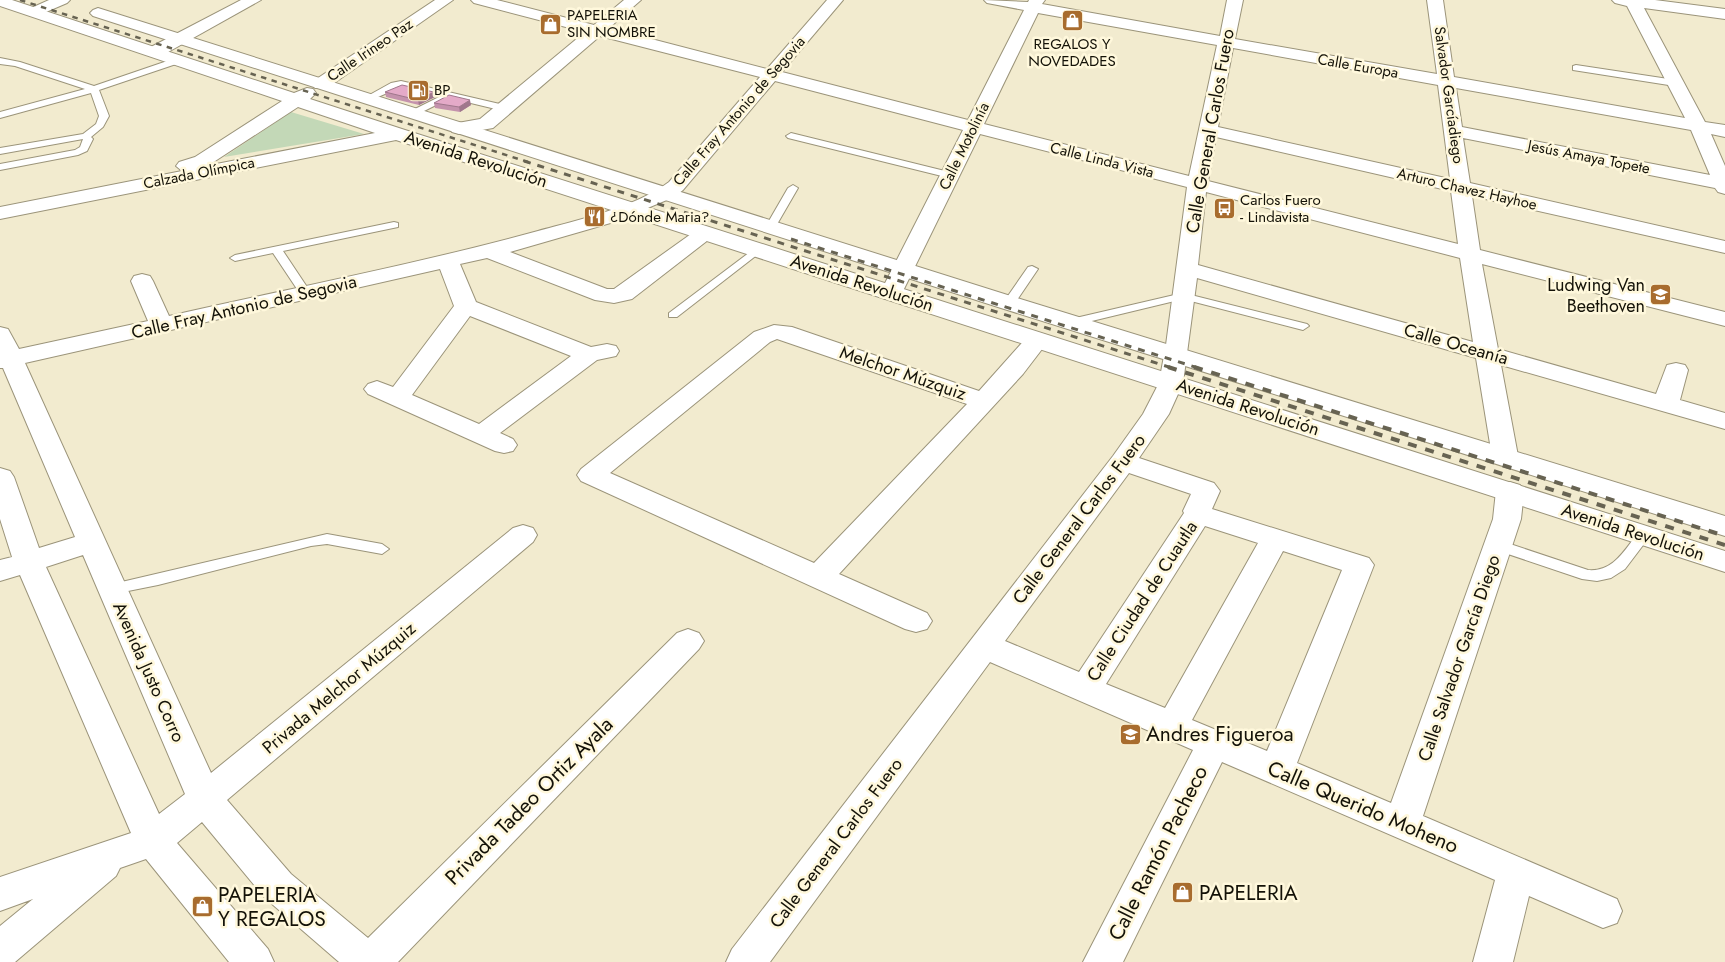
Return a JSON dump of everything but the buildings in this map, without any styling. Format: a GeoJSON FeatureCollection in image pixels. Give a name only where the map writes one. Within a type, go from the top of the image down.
{"type":"FeatureCollection","features":[{"type":"Feature","properties":{"kind":"street"},"geometry":{"type":"LineString","coordinates":[[34,12],[59,0]]}},
{"type":"Feature","properties":{"kind":"street","name":"Avenida Revolución"},"geometry":{"type":"LineString","coordinates":[[59,0],[1009,303],[1725,526]]}},
{"type":"Feature","properties":{"kind":"street"},"geometry":{"type":"LineString","coordinates":[[155,52],[181,40],[253,0]]}},
{"type":"Feature","properties":{"kind":"street","name":"Calle Irineo Paz"},"geometry":{"type":"LineString","coordinates":[[297,99],[445,0]]}},
{"type":"Feature","properties":{"kind":"street","name":"Calle Linda Vista"},"geometry":{"type":"LineString","coordinates":[[479,0],[1725,319]]}},
{"type":"Feature","properties":{"kind":"street","name":"Calzada Olímpica"},"geometry":{"type":"LineString","coordinates":[[0,213],[398,134],[486,124],[633,0]]}},
{"type":"Feature","properties":{"kind":"street","name":"Calle Fray Antonio de Segovia"},"geometry":{"type":"LineString","coordinates":[[4,351],[162,325],[489,252],[607,218],[667,193],[676,186],[835,0]]}},
{"type":"Feature","properties":{"kind":"street","name":"Calle Europa"},"geometry":{"type":"LineString","coordinates":[[992,0],[1036,4],[1226,43],[1725,131]]}},
{"type":"Feature","properties":{"kind":"street","name":"Calle General Carlos Fuero"},"geometry":{"type":"LineString","coordinates":[[746,962],[1123,462],[1156,414],[1171,383],[1177,354],[1197,184],[1235,0]]}},
{"type":"Feature","properties":{"kind":"street","name":"Salvador Garcíadiego"},"geometry":{"type":"LineString","coordinates":[[1435,0],[1448,82],[1470,254],[1505,456]]}},
{"type":"Feature","properties":{"kind":"street","name":"Avenida Revolución"},"geometry":{"type":"LineString","coordinates":[[0,1],[398,134],[1510,491],[1725,562]]}},
{"type":"Feature","properties":{"kind":"street"},"geometry":{"type":"LineString","coordinates":[[1628,1],[1725,14]]}},
{"type":"Feature","properties":{"kind":"street"},"geometry":{"type":"LineString","coordinates":[[1628,1],[1676,83],[1698,126],[1724,185]]}},
{"type":"Feature","properties":{"kind":"street","name":"Calle Motolinía"},"geometry":{"type":"LineString","coordinates":[[891,293],[1036,4]]}},
{"type":"Feature","properties":{"kind":"street","name":"Calzada Olímpica"},"geometry":{"type":"LineString","coordinates":[[0,202],[192,165],[297,99]]}},
{"type":"Feature","properties":{"kind":"street","name":"Arturo Chavez Hayhoe"},"geometry":{"type":"LineString","coordinates":[[1208,130],[1725,247]]}},
{"type":"Feature","properties":{"kind":"street","name":"Jesús Amaya Topete"},"geometry":{"type":"LineString","coordinates":[[1454,131],[1724,185]]}},
{"type":"Feature","properties":{"kind":"street"},"geometry":{"type":"LineString","coordinates":[[489,252],[603,295],[614,296],[624,294],[705,233]]}},
{"type":"Feature","properties":{"kind":"street"},"geometry":{"type":"LineString","coordinates":[[448,261],[466,306],[598,353],[481,434]]}},
{"type":"Feature","properties":{"kind":"street","name":"Calle Oceanía"},"geometry":{"type":"LineString","coordinates":[[1186,268],[1725,421]]}},
{"type":"Feature","properties":{"kind":"street"},"geometry":{"type":"LineString","coordinates":[[142,281],[162,325]]}},
{"type":"Feature","properties":{"kind":"street"},"geometry":{"type":"LineString","coordinates":[[466,306],[387,393],[504,445]]}},
{"type":"Feature","properties":{"kind":"street","name":"Melchor Múzquiz"},"geometry":{"type":"LineString","coordinates":[[819,578],[591,475],[762,337],[774,332],[784,332],[983,401],[1014,369],[1037,340]]}},
{"type":"Feature","properties":{"kind":"street","name":"Avenida Justo Corro"},"geometry":{"type":"LineString","coordinates":[[4,351],[92,542],[205,800],[278,886],[369,962]]}},
{"type":"Feature","properties":{"kind":"street"},"geometry":{"type":"LineString","coordinates":[[1666,404],[1676,370]]}},
{"type":"Feature","properties":{"kind":"street"},"geometry":{"type":"LineString","coordinates":[[916,622],[819,578],[983,401]]}},
{"type":"Feature","properties":{"kind":"street","name":"Calle Ciudad de Cuautla"},"geometry":{"type":"LineString","coordinates":[[1086,689],[1198,514],[1206,496],[1204,489],[1123,462]]}},
{"type":"Feature","properties":{"kind":"street"},"geometry":{"type":"LineString","coordinates":[[0,477],[15,567],[154,841],[254,962]]}},
{"type":"Feature","properties":{"kind":"street","name":"Calle Salvador García Diego"},"geometry":{"type":"LineString","coordinates":[[1402,823],[1507,519],[1510,491]]}},
{"type":"Feature","properties":{"kind":"street"},"geometry":{"type":"LineString","coordinates":[[1198,514],[1359,565],[1276,770]]}},
{"type":"Feature","properties":{"kind":"street","name":"Privada Melchor Múzquiz"},"geometry":{"type":"LineString","coordinates":[[154,841],[523,535]]}},
{"type":"Feature","properties":{"kind":"street"},"geometry":{"type":"LineString","coordinates":[[1172,726],[1275,538]]}},
{"type":"Feature","properties":{"kind":"street"},"geometry":{"type":"LineString","coordinates":[[15,567],[92,542]]}},
{"type":"Feature","properties":{"kind":"street","name":"Privada Tadeo Ortiz Ayala"},"geometry":{"type":"LineString","coordinates":[[369,962],[688,641]]}},
{"type":"Feature","properties":{"kind":"street","name":"Calle Querido Moheno"},"geometry":{"type":"LineString","coordinates":[[985,646],[1516,872],[1603,912]]}},
{"type":"Feature","properties":{"kind":"street","name":"Calle Ramón Pacheco"},"geometry":{"type":"LineString","coordinates":[[1102,962],[1214,744]]}},
{"type":"Feature","properties":{"kind":"street"},"geometry":{"type":"LineString","coordinates":[[0,894],[154,841]]}},
{"type":"Feature","properties":{"kind":"street"},"geometry":{"type":"LineString","coordinates":[[0,950],[118,853]]}},
{"type":"Feature","properties":{"kind":"street"},"geometry":{"type":"LineString","coordinates":[[1493,962],[1516,872]]}},
{"type":"Feature","properties":{"kind":"lane"},"geometry":{"type":"LineString","coordinates":[[0,115],[94,90],[179,60]]}},
{"type":"Feature","properties":{"kind":"lane"},"geometry":{"type":"LineString","coordinates":[[0,61],[16,64],[94,90]]}},
{"type":"Feature","properties":{"kind":"lane"},"geometry":{"type":"LineString","coordinates":[[1576,68],[1676,83]]}},
{"type":"Feature","properties":{"kind":"lane"},"geometry":{"type":"LineString","coordinates":[[368,98],[399,84],[504,108]]}},
{"type":"Feature","properties":{"kind":"lane"},"geometry":{"type":"LineString","coordinates":[[0,151],[86,136],[100,125],[104,116],[94,90]]}},
{"type":"Feature","properties":{"kind":"lane"},"geometry":{"type":"LineString","coordinates":[[414,114],[447,96]]}},
{"type":"Feature","properties":{"kind":"lane"},"geometry":{"type":"LineString","coordinates":[[0,167],[78,152],[84,149],[88,139],[86,136]]}},
{"type":"Feature","properties":{"kind":"lane"},"geometry":{"type":"LineString","coordinates":[[791,136],[950,175]]}},
{"type":"Feature","properties":{"kind":"lane"},"geometry":{"type":"LineString","coordinates":[[771,226],[793,188]]}},
{"type":"Feature","properties":{"kind":"lane"},"geometry":{"type":"LineString","coordinates":[[234,258],[394,225]]}},
{"type":"Feature","properties":{"kind":"lane"},"geometry":{"type":"LineString","coordinates":[[276,249],[305,293]]}},
{"type":"Feature","properties":{"kind":"lane"},"geometry":{"type":"LineString","coordinates":[[673,315],[758,249]]}},
{"type":"Feature","properties":{"kind":"lane"},"geometry":{"type":"LineString","coordinates":[[1009,303],[1032,269]]}},
{"type":"Feature","properties":{"kind":"lane"},"geometry":{"type":"LineString","coordinates":[[1071,322],[1183,296],[1303,326]]}},
{"type":"Feature","properties":{"kind":"lane"},"geometry":{"type":"LineString","coordinates":[[1498,545],[1587,575],[1602,577],[1616,570],[1643,536]]}},
{"type":"Feature","properties":{"kind":"lane"},"geometry":{"type":"LineString","coordinates":[[112,589],[158,580],[311,541],[327,539],[382,549]]}},
{"type":"Feature","properties":{"kind":"green space"},"geometry":{"type":"Polygon","coordinates":[[[291,112],[364,134],[224,157],[291,112]]]}},
{"type":"Feature","properties":{"kind":"railway"},"geometry":{"type":"LineString","coordinates":[[20,0],[528,162]]}},
{"type":"Feature","properties":{"kind":"railway"},"geometry":{"type":"LineString","coordinates":[[524,161],[1172,368]]}},
{"type":"Feature","properties":{"kind":"railway"},"geometry":{"type":"LineString","coordinates":[[791,239],[1198,368]]}},
{"type":"Feature","properties":{"kind":"railway"},"geometry":{"type":"LineString","coordinates":[[1168,367],[1725,545]]}},
{"type":"Feature","properties":{"kind":"railway"},"geometry":{"type":"LineString","coordinates":[[1194,367],[1725,536]]}},
{"type":"Feature","properties":{"kind":"place","name":"REGALOS Y NOVEDADES"},"geometry":{"type":"Point","coordinates":[1072,21]}},
{"type":"Feature","properties":{"kind":"place","name":"PAPELERIA SIN NOMBRE"},"geometry":{"type":"Point","coordinates":[551,24]}},
{"type":"Feature","properties":{"kind":"place","name":"BP"},"geometry":{"type":"Point","coordinates":[418,90]}},
{"type":"Feature","properties":{"kind":"place","name":"Carlos Fuero - Lindavista"},"geometry":{"type":"Point","coordinates":[1224,209]}},
{"type":"Feature","properties":{"kind":"place","name":"¿Dónde Maria?"},"geometry":{"type":"Point","coordinates":[594,217]}},
{"type":"Feature","properties":{"kind":"place","name":"Ludwing Van Beethoven"},"geometry":{"type":"Point","coordinates":[1661,295]}},
{"type":"Feature","properties":{"kind":"place","name":"Andres Figueroa"},"geometry":{"type":"Point","coordinates":[1130,734]}},
{"type":"Feature","properties":{"kind":"place","name":"PAPELERIA"},"geometry":{"type":"Point","coordinates":[1183,893]}},
{"type":"Feature","properties":{"kind":"place","name":"PAPELERIA Y REGALOS"},"geometry":{"type":"Point","coordinates":[202,907]}}]}
